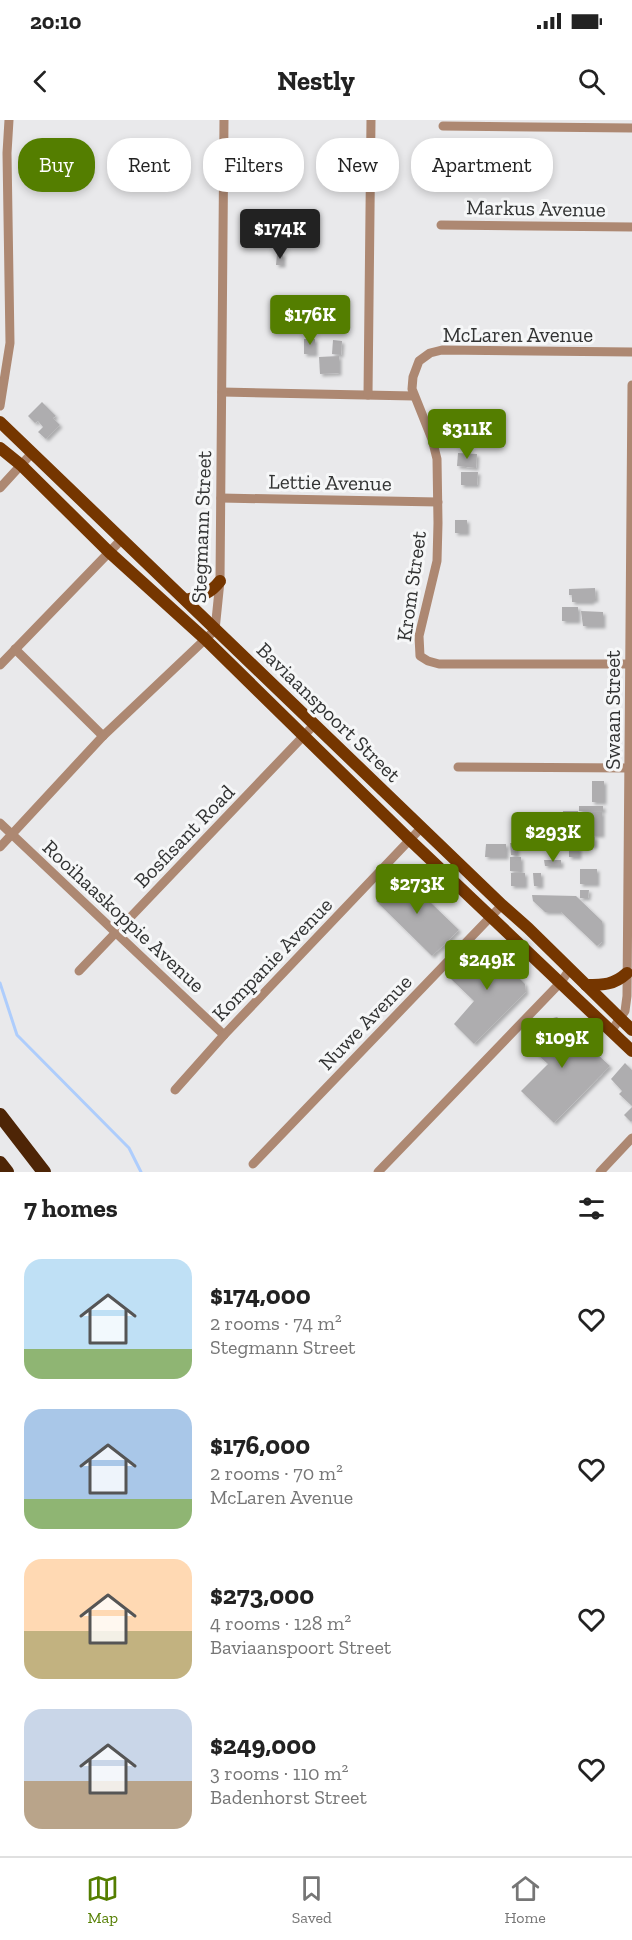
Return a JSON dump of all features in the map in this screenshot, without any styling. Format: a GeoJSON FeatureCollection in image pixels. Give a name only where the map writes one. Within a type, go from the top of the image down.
{"type":"FeatureCollection","features":[{"type":"Feature","properties":{"kind":"highway"},"geometry":{"type":"LineString","coordinates":[[0,1115],[44,1172]]}},
{"type":"Feature","properties":{"kind":"highway"},"geometry":{"type":"LineString","coordinates":[[0,1163],[7,1172]]}},
{"type":"Feature","properties":{"kind":"main road","name":"Baviaanspoort Street"},"geometry":{"type":"LineString","coordinates":[[0,422],[632,1030]]}},
{"type":"Feature","properties":{"kind":"main road","name":"Baviaanspoort Street"},"geometry":{"type":"LineString","coordinates":[[0,448],[21,465],[109,552],[205,639],[303,737],[632,1051]]}},
{"type":"Feature","properties":{"kind":"main road"},"geometry":{"type":"LineString","coordinates":[[186,600],[210,592],[220,581]]}},
{"type":"Feature","properties":{"kind":"main road"},"geometry":{"type":"LineString","coordinates":[[586,984],[607,985],[627,973]]}},
{"type":"Feature","properties":{"kind":"street"},"geometry":{"type":"LineString","coordinates":[[0,406],[10,343],[9,120]]}},
{"type":"Feature","properties":{"kind":"street","name":"Stegmann Street"},"geometry":{"type":"LineString","coordinates":[[0,847],[104,736],[215,630],[220,581],[224,120]]}},
{"type":"Feature","properties":{"kind":"street"},"geometry":{"type":"LineString","coordinates":[[368,395],[371,120]]}},
{"type":"Feature","properties":{"kind":"street"},"geometry":{"type":"LineString","coordinates":[[443,126],[632,129]]}},
{"type":"Feature","properties":{"kind":"street","name":"Markus Avenue"},"geometry":{"type":"LineString","coordinates":[[441,225],[632,227]]}},
{"type":"Feature","properties":{"kind":"street","name":"McLaren Avenue"},"geometry":{"type":"LineString","coordinates":[[414,396],[413,377],[419,361],[430,353],[442,350],[632,352]]}},
{"type":"Feature","properties":{"kind":"street"},"geometry":{"type":"LineString","coordinates":[[632,352],[632,362]]}},
{"type":"Feature","properties":{"kind":"street","name":"Swaan Street"},"geometry":{"type":"LineString","coordinates":[[612,1030],[625,1011],[627,973],[631,737],[632,386]]}},
{"type":"Feature","properties":{"kind":"street"},"geometry":{"type":"LineString","coordinates":[[222,392],[414,396]]}},
{"type":"Feature","properties":{"kind":"street","name":"Krom Street"},"geometry":{"type":"LineString","coordinates":[[414,396],[432,439],[437,459],[438,502],[437,561],[419,636],[420,656],[439,664],[630,664]]}},
{"type":"Feature","properties":{"kind":"street"},"geometry":{"type":"LineString","coordinates":[[0,488],[32,453]]}},
{"type":"Feature","properties":{"kind":"street","name":"Lettie Avenue"},"geometry":{"type":"LineString","coordinates":[[221,498],[438,502]]}},
{"type":"Feature","properties":{"kind":"street"},"geometry":{"type":"LineString","coordinates":[[0,664],[121,540]]}},
{"type":"Feature","properties":{"kind":"street"},"geometry":{"type":"LineString","coordinates":[[15,649],[104,736]]}},
{"type":"Feature","properties":{"kind":"street","name":"Bosfisant Road"},"geometry":{"type":"LineString","coordinates":[[79,971],[314,725]]}},
{"type":"Feature","properties":{"kind":"street"},"geometry":{"type":"LineString","coordinates":[[458,767],[630,768]]}},
{"type":"Feature","properties":{"kind":"street","name":"Rooihaaskoppie Avenue"},"geometry":{"type":"LineString","coordinates":[[0,823],[224,1035]]}},
{"type":"Feature","properties":{"kind":"street","name":"Kompanie Avenue"},"geometry":{"type":"LineString","coordinates":[[175,1090],[224,1035],[422,827]]}},
{"type":"Feature","properties":{"kind":"street","name":"Nuwe Avenue"},"geometry":{"type":"LineString","coordinates":[[253,1164],[502,905]]}},
{"type":"Feature","properties":{"kind":"street"},"geometry":{"type":"LineString","coordinates":[[378,1172],[561,982],[570,969]]}},
{"type":"Feature","properties":{"kind":"street"},"geometry":{"type":"LineString","coordinates":[[600,1172],[632,1138]]}},
{"type":"Feature","properties":{"kind":"building"},"geometry":{"type":"Polygon","coordinates":[[[277,254],[283,254],[283,265],[276,265],[277,254]]]}},
{"type":"Feature","properties":{"kind":"building"},"geometry":{"type":"Polygon","coordinates":[[[304,339],[315,339],[315,354],[304,354],[304,339]]]}},
{"type":"Feature","properties":{"kind":"building"},"geometry":{"type":"Polygon","coordinates":[[[333,340],[342,341],[341,355],[332,354],[333,340]]]}},
{"type":"Feature","properties":{"kind":"building"},"geometry":{"type":"Polygon","coordinates":[[[339,356],[339,373],[320,374],[319,357],[339,356]]]}},
{"type":"Feature","properties":{"kind":"building"},"geometry":{"type":"Polygon","coordinates":[[[42,402],[56,416],[53,418],[60,425],[46,439],[38,432],[43,427],[38,421],[35,423],[28,416],[42,402]]]}},
{"type":"Feature","properties":{"kind":"building"},"geometry":{"type":"Polygon","coordinates":[[[458,453],[477,454],[476,468],[457,466],[458,453]]]}},
{"type":"Feature","properties":{"kind":"building"},"geometry":{"type":"Polygon","coordinates":[[[461,472],[478,472],[477,485],[461,485],[461,472]]]}},
{"type":"Feature","properties":{"kind":"building"},"geometry":{"type":"Polygon","coordinates":[[[455,520],[467,520],[467,533],[455,533],[455,520]]]}},
{"type":"Feature","properties":{"kind":"building"},"geometry":{"type":"Polygon","coordinates":[[[595,588],[596,600],[592,602],[572,602],[572,595],[569,595],[569,589],[595,588]]]}},
{"type":"Feature","properties":{"kind":"building"},"geometry":{"type":"Polygon","coordinates":[[[562,607],[578,607],[578,621],[562,621],[562,607]]]}},
{"type":"Feature","properties":{"kind":"building"},"geometry":{"type":"Polygon","coordinates":[[[581,611],[603,612],[603,626],[583,626],[581,611]]]}},
{"type":"Feature","properties":{"kind":"building"},"geometry":{"type":"Polygon","coordinates":[[[592,781],[604,781],[604,802],[592,802],[592,781]]]}},
{"type":"Feature","properties":{"kind":"building"},"geometry":{"type":"Polygon","coordinates":[[[579,806],[603,806],[603,811],[579,811],[579,806]]]}},
{"type":"Feature","properties":{"kind":"building"},"geometry":{"type":"Polygon","coordinates":[[[563,811],[578,811],[578,835],[563,835],[563,811]]]}},
{"type":"Feature","properties":{"kind":"building"},"geometry":{"type":"Polygon","coordinates":[[[588,812],[602,812],[602,835],[588,835],[588,812]]]}},
{"type":"Feature","properties":{"kind":"building"},"geometry":{"type":"Polygon","coordinates":[[[571,837],[595,837],[595,846],[571,846],[571,837]]]}},
{"type":"Feature","properties":{"kind":"building"},"geometry":{"type":"Polygon","coordinates":[[[558,840],[567,840],[567,846],[558,846],[558,840]]]}},
{"type":"Feature","properties":{"kind":"building"},"geometry":{"type":"Polygon","coordinates":[[[510,843],[516,843],[517,855],[511,855],[510,843]]]}},
{"type":"Feature","properties":{"kind":"building"},"geometry":{"type":"Polygon","coordinates":[[[486,844],[506,844],[506,857],[485,857],[486,844]]]}},
{"type":"Feature","properties":{"kind":"building"},"geometry":{"type":"Polygon","coordinates":[[[569,847],[579,847],[579,857],[569,857],[569,847]]]}},
{"type":"Feature","properties":{"kind":"building"},"geometry":{"type":"Polygon","coordinates":[[[510,857],[521,857],[521,872],[510,871],[510,857]]]}},
{"type":"Feature","properties":{"kind":"building"},"geometry":{"type":"Polygon","coordinates":[[[544,860],[561,860],[561,866],[545,866],[544,860]]]}},
{"type":"Feature","properties":{"kind":"building"},"geometry":{"type":"Polygon","coordinates":[[[580,869],[597,869],[597,884],[580,884],[580,869]]]}},
{"type":"Feature","properties":{"kind":"building"},"geometry":{"type":"Polygon","coordinates":[[[511,873],[525,873],[525,886],[511,886],[511,873]]]}},
{"type":"Feature","properties":{"kind":"building"},"geometry":{"type":"Polygon","coordinates":[[[533,873],[541,873],[541,886],[534,886],[533,873]]]}},
{"type":"Feature","properties":{"kind":"building"},"geometry":{"type":"Polygon","coordinates":[[[401,874],[459,930],[432,956],[376,901],[401,874]]]}},
{"type":"Feature","properties":{"kind":"building"},"geometry":{"type":"Polygon","coordinates":[[[580,890],[589,890],[588,898],[580,898],[580,890]]]}},
{"type":"Feature","properties":{"kind":"building"},"geometry":{"type":"Polygon","coordinates":[[[532,895],[576,896],[602,921],[602,942],[597,946],[561,912],[545,912],[533,901],[532,895]]]}},
{"type":"Feature","properties":{"kind":"building"},"geometry":{"type":"Polygon","coordinates":[[[484,940],[511,965],[508,967],[525,984],[526,992],[474,1044],[454,1024],[474,1001],[451,979],[484,940]]]}},
{"type":"Feature","properties":{"kind":"building"},"geometry":{"type":"Polygon","coordinates":[[[557,1017],[610,1066],[554,1123],[521,1091],[548,1064],[527,1045],[553,1018],[557,1017]]]}},
{"type":"Feature","properties":{"kind":"building"},"geometry":{"type":"Polygon","coordinates":[[[625,1063],[632,1070],[632,1106],[619,1094],[622,1091],[611,1079],[625,1063]]]}},
{"type":"Feature","properties":{"kind":"building"},"geometry":{"type":"Polygon","coordinates":[[[632,1107],[632,1121],[631,1122],[624,1115],[632,1107]]]}},
{"type":"Feature","properties":{"kind":"waterway"},"geometry":{"type":"LineString","coordinates":[[0,983],[17,1035],[129,1148],[141,1172]]}}]}
